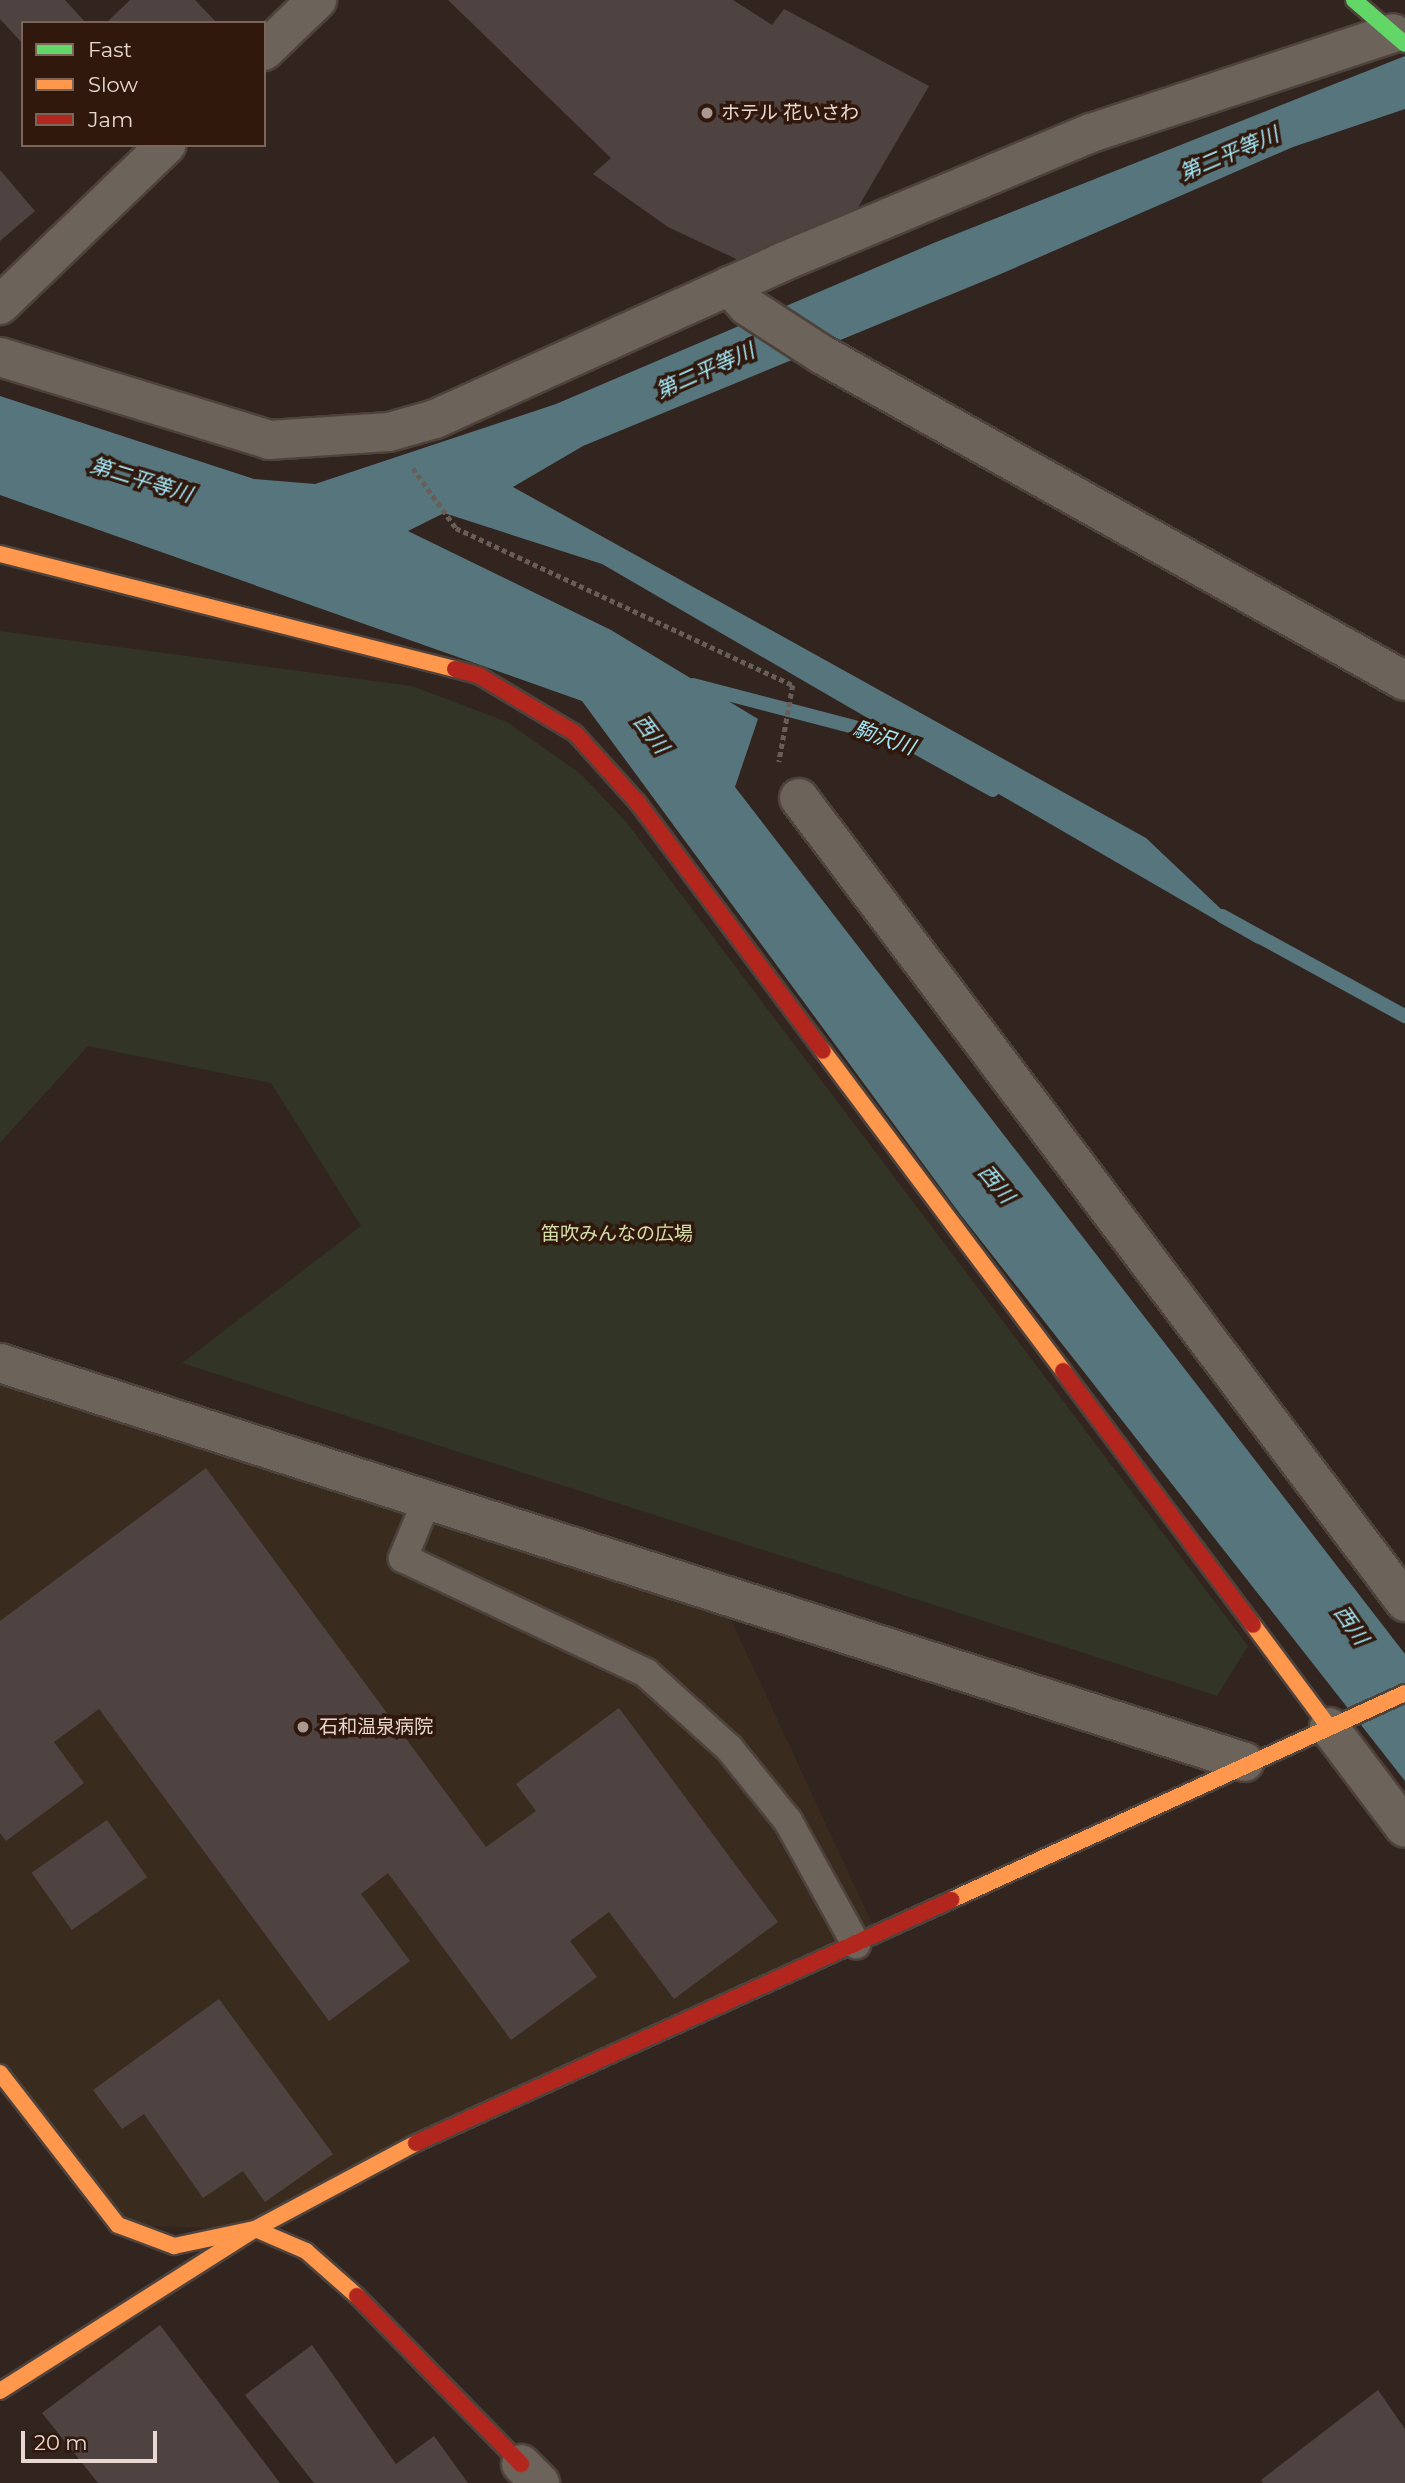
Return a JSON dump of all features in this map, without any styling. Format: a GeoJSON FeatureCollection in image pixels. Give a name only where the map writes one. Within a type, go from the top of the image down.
{"type":"FeatureCollection","features":[{"type":"Feature","properties":{"kind":"street"},"geometry":{"type":"LineString","coordinates":[[266,49],[317,0]]}},
{"type":"Feature","properties":{"kind":"street"},"geometry":{"type":"LineString","coordinates":[[1354,0],[1400,40]]}},
{"type":"Feature","properties":{"kind":"street"},"geometry":{"type":"LineString","coordinates":[[0,356],[269,440],[388,432],[435,419],[738,296],[1091,133],[1400,40]]}},
{"type":"Feature","properties":{"kind":"street"},"geometry":{"type":"LineString","coordinates":[[0,305],[164,147]]}},
{"type":"Feature","properties":{"kind":"street"},"geometry":{"type":"LineString","coordinates":[[738,296],[821,354],[1405,681]]}},
{"type":"Feature","properties":{"kind":"street"},"geometry":{"type":"LineString","coordinates":[[0,554],[478,675],[575,733],[638,803],[1339,1723],[1405,1828]]}},
{"type":"Feature","properties":{"kind":"street"},"geometry":{"type":"LineString","coordinates":[[799,798],[1405,1602]]}},
{"type":"Feature","properties":{"kind":"street"},"geometry":{"type":"LineString","coordinates":[[0,1363],[1245,1762]]}},
{"type":"Feature","properties":{"kind":"street"},"geometry":{"type":"LineString","coordinates":[[0,2391],[255,2229],[374,2162],[856,1944],[1245,1762],[1405,1693]]}},
{"type":"Feature","properties":{"kind":"street"},"geometry":{"type":"LineString","coordinates":[[0,2073],[118,2225],[174,2246],[255,2229],[306,2252],[346,2285],[531,2474]]}},
{"type":"Feature","properties":{"kind":"lane"},"geometry":{"type":"LineString","coordinates":[[427,1500],[403,1558],[646,1673],[729,1748],[789,1821],[856,1944]]}},
{"type":"Feature","properties":{"kind":"path"},"geometry":{"type":"LineString","coordinates":[[410,463],[456,528],[793,685],[783,740]]}},
{"type":"Feature","properties":{"kind":"shaded area"},"geometry":{"type":"Polygon","coordinates":[[[0,1363],[719,1594],[877,1934],[255,2229],[118,2225],[0,2073],[0,1363]]]}},
{"type":"Feature","properties":{"kind":"green space","name":"笛吹みんなの広場"},"geometry":{"type":"Polygon","coordinates":[[[0,631],[412,686],[507,722],[581,774],[628,824],[1248,1646],[1217,1696],[182,1363],[361,1226],[271,1083],[88,1046],[0,1143],[0,631]]]}},
{"type":"Feature","properties":{"kind":"water"},"geometry":{"type":"Polygon","coordinates":[[[1405,56],[1405,109],[1293,147],[996,276],[583,446],[513,487],[1146,838],[1259,945],[602,564],[444,513],[408,531],[611,630],[758,719],[735,787],[1405,1654],[1405,1781],[960,1214],[582,701],[0,495],[0,396],[254,479],[315,484],[556,404],[936,242],[1405,56]]]}},
{"type":"Feature","properties":{"kind":"building"},"geometry":{"type":"Polygon","coordinates":[[[0,0],[65,0],[84,21],[21,21],[21,42],[0,19],[0,0]]]}},
{"type":"Feature","properties":{"kind":"building"},"geometry":{"type":"Polygon","coordinates":[[[130,0],[195,0],[215,21],[108,21],[130,0]]]}},
{"type":"Feature","properties":{"kind":"building"},"geometry":{"type":"Polygon","coordinates":[[[448,0],[733,0],[772,25],[784,9],[929,86],[853,216],[749,265],[668,227],[593,174],[611,158],[448,0]]]}},
{"type":"Feature","properties":{"kind":"building"},"geometry":{"type":"Polygon","coordinates":[[[0,170],[35,211],[0,241],[0,170]]]}},
{"type":"Feature","properties":{"kind":"building"},"geometry":{"type":"Polygon","coordinates":[[[206,1468],[486,1847],[536,1811],[516,1784],[619,1708],[778,1922],[674,1999],[609,1912],[570,1941],[597,1977],[511,2040],[388,1873],[361,1894],[410,1961],[329,2021],[99,1709],[54,1742],[84,1783],[6,1841],[0,1833],[0,1621],[206,1468]]]}},
{"type":"Feature","properties":{"kind":"building"},"geometry":{"type":"Polygon","coordinates":[[[107,1820],[147,1877],[72,1930],[32,1873],[107,1820]]]}},
{"type":"Feature","properties":{"kind":"building"},"geometry":{"type":"Polygon","coordinates":[[[219,1999],[333,2154],[265,2202],[243,2171],[203,2198],[144,2114],[122,2129],[93,2090],[219,1999]]]}},
{"type":"Feature","properties":{"kind":"building"},"geometry":{"type":"Polygon","coordinates":[[[160,2325],[280,2483],[98,2483],[42,2413],[160,2325]]]}},
{"type":"Feature","properties":{"kind":"building"},"geometry":{"type":"Polygon","coordinates":[[[312,2345],[396,2464],[434,2436],[468,2483],[314,2483],[245,2395],[312,2345]]]}},
{"type":"Feature","properties":{"kind":"building"},"geometry":{"type":"Polygon","coordinates":[[[1378,2390],[1405,2429],[1405,2483],[1263,2483],[1261,2480],[1378,2390]]]}},
{"type":"Feature","properties":{"kind":"waterway","name":"駒沢川"},"geometry":{"type":"LineString","coordinates":[[693,685],[901,739],[993,790]]}},
{"type":"Feature","properties":{"kind":"waterway","name":"駒沢川"},"geometry":{"type":"LineString","coordinates":[[1222,916],[1405,1016]]}},
{"type":"Feature","properties":{"kind":"traffic: fast"},"geometry":{"type":"LineString","coordinates":[[1354,0],[1405,44]]}},
{"type":"Feature","properties":{"kind":"traffic: slow"},"geometry":{"type":"LineString","coordinates":[[0,554],[455,669]]}},
{"type":"Feature","properties":{"kind":"traffic: slow"},"geometry":{"type":"LineString","coordinates":[[823,1051],[1063,1371]]}},
{"type":"Feature","properties":{"kind":"traffic: slow"},"geometry":{"type":"LineString","coordinates":[[1253,1625],[1329,1727]]}},
{"type":"Feature","properties":{"kind":"traffic: slow"},"geometry":{"type":"LineString","coordinates":[[951,1900],[1405,1693]]}},
{"type":"Feature","properties":{"kind":"traffic: slow"},"geometry":{"type":"LineString","coordinates":[[0,2073],[118,2225],[174,2246],[255,2229],[306,2251],[357,2296]]}},
{"type":"Feature","properties":{"kind":"traffic: slow"},"geometry":{"type":"LineString","coordinates":[[0,2391],[255,2229],[416,2143]]}},
{"type":"Feature","properties":{"kind":"traffic: jam"},"geometry":{"type":"LineString","coordinates":[[455,669],[478,675],[575,733],[638,803],[823,1051]]}},
{"type":"Feature","properties":{"kind":"traffic: jam"},"geometry":{"type":"LineString","coordinates":[[1063,1371],[1253,1625]]}},
{"type":"Feature","properties":{"kind":"traffic: jam"},"geometry":{"type":"LineString","coordinates":[[416,2143],[951,1900]]}},
{"type":"Feature","properties":{"kind":"traffic: jam"},"geometry":{"type":"LineString","coordinates":[[357,2296],[521,2464]]}},
{"type":"Feature","properties":{"kind":"place","name":"ホテル 花いさわ"},"geometry":{"type":"Point","coordinates":[707,113]}},
{"type":"Feature","properties":{"kind":"place","name":"石和温泉病院"},"geometry":{"type":"Point","coordinates":[303,1727]}},
{"type":"Feature","properties":{"kind":"water label","name":"第二平等川"},"geometry":{"type":"Point","coordinates":[1229,154]}},
{"type":"Feature","properties":{"kind":"water label","name":"第二平等川"},"geometry":{"type":"Point","coordinates":[705,371]}},
{"type":"Feature","properties":{"kind":"water label","name":"第二平等川"},"geometry":{"type":"Point","coordinates":[141,480]}},
{"type":"Feature","properties":{"kind":"water label","name":"西川"},"geometry":{"type":"Point","coordinates":[651,734]}},
{"type":"Feature","properties":{"kind":"water label","name":"西川"},"geometry":{"type":"Point","coordinates":[996,1184]}},
{"type":"Feature","properties":{"kind":"water label","name":"西川"},"geometry":{"type":"Point","coordinates":[1351,1625]}}]}
